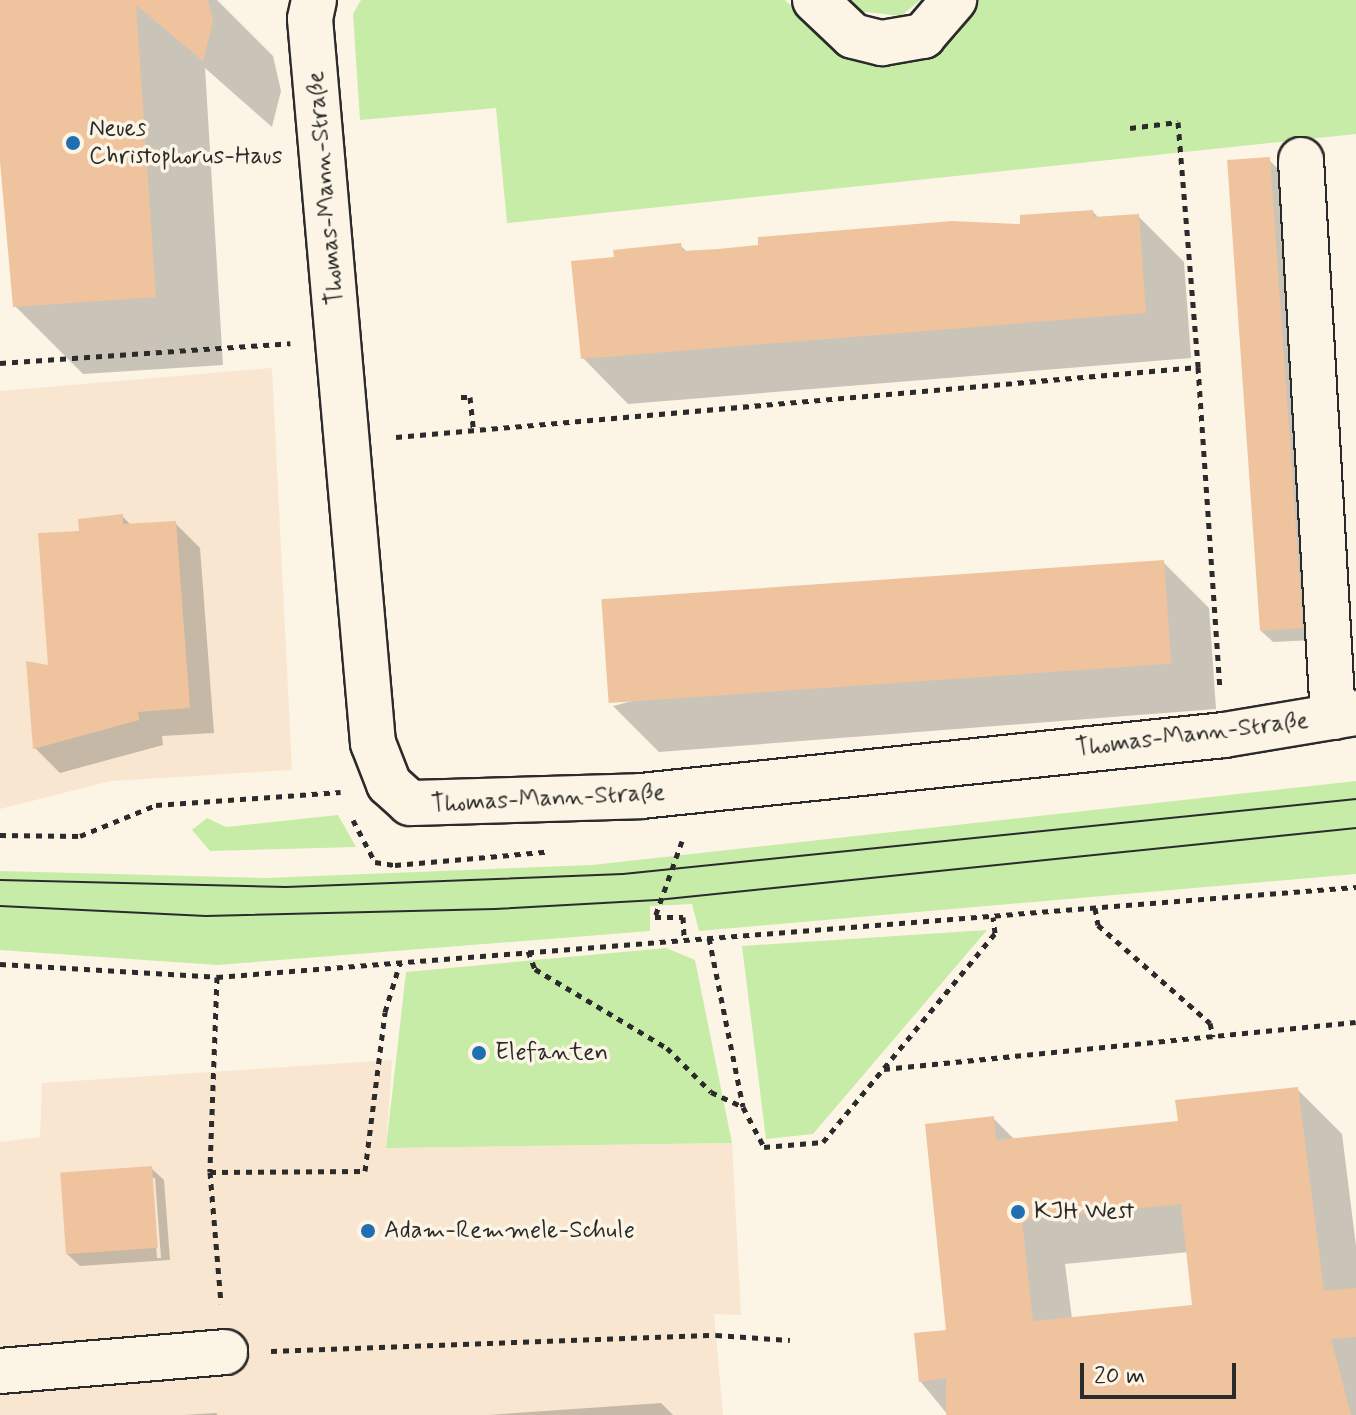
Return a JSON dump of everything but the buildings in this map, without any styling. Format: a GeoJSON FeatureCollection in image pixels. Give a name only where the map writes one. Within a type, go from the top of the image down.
{"type":"FeatureCollection","features":[{"type":"Feature","properties":{"kind":"street","name":"Thomas-Mann-Straße"},"geometry":{"type":"LineString","coordinates":[[314,0],[310,19],[373,743],[389,784],[423,807],[641,796],[1224,735],[1344,715]]}},
{"type":"Feature","properties":{"kind":"street"},"geometry":{"type":"LineString","coordinates":[[815,0],[853,36],[882,43],[923,36],[954,0]]}},
{"type":"Feature","properties":{"kind":"street"},"geometry":{"type":"LineString","coordinates":[[1301,160],[1344,715]]}},
{"type":"Feature","properties":{"kind":"street"},"geometry":{"type":"LineString","coordinates":[[0,1371],[225,1352]]}},
{"type":"Feature","properties":{"kind":"path"},"geometry":{"type":"LineString","coordinates":[[1130,128],[1178,122],[1224,735]]}},
{"type":"Feature","properties":{"kind":"path"},"geometry":{"type":"LineString","coordinates":[[0,363],[339,339]]}},
{"type":"Feature","properties":{"kind":"path"},"geometry":{"type":"LineString","coordinates":[[349,443],[473,428],[1198,367]]}},
{"type":"Feature","properties":{"kind":"path"},"geometry":{"type":"LineString","coordinates":[[461,397],[470,397],[473,428]]}},
{"type":"Feature","properties":{"kind":"path"},"geometry":{"type":"LineString","coordinates":[[0,835],[80,836],[156,805],[389,784]]}},
{"type":"Feature","properties":{"kind":"path"},"geometry":{"type":"LineString","coordinates":[[671,837],[684,836],[655,917],[683,917],[684,938]]}},
{"type":"Feature","properties":{"kind":"path"},"geometry":{"type":"LineString","coordinates":[[0,964],[217,977],[1356,887]]}},
{"type":"Feature","properties":{"kind":"path"},"geometry":{"type":"LineString","coordinates":[[1095,908],[1098,925],[1210,1023],[1213,1037]]}},
{"type":"Feature","properties":{"kind":"path"},"geometry":{"type":"LineString","coordinates":[[709,938],[743,1107],[764,1147],[823,1142],[995,933],[993,917]]}},
{"type":"Feature","properties":{"kind":"path"},"geometry":{"type":"LineString","coordinates":[[528,951],[535,969],[667,1048],[711,1092],[743,1107]]}},
{"type":"Feature","properties":{"kind":"path"},"geometry":{"type":"LineString","coordinates":[[210,1172],[365,1171],[385,1012],[400,963]]}},
{"type":"Feature","properties":{"kind":"path"},"geometry":{"type":"LineString","coordinates":[[217,977],[210,1172],[225,1352],[716,1335],[790,1340]]}},
{"type":"Feature","properties":{"kind":"path"},"geometry":{"type":"LineString","coordinates":[[883,1069],[1356,1022]]}},
{"type":"Feature","properties":{"kind":"shaded area"},"geometry":{"type":"Polygon","coordinates":[[[272,368],[292,770],[111,781],[0,809],[0,391],[272,368]]]}},
{"type":"Feature","properties":{"kind":"shaded area","name":"Adam-Remmele-Schule"},"geometry":{"type":"Polygon","coordinates":[[[392,1060],[386,1148],[732,1143],[741,1315],[714,1314],[723,1415],[0,1415],[0,1142],[40,1137],[42,1083],[392,1060]]]}},
{"type":"Feature","properties":{"kind":"green space"},"geometry":{"type":"Polygon","coordinates":[[[361,0],[785,0],[838,52],[916,57],[957,36],[975,0],[1356,0],[1356,134],[507,223],[496,108],[360,120],[353,14],[361,0]]]}},
{"type":"Feature","properties":{"kind":"green space"},"geometry":{"type":"Polygon","coordinates":[[[848,0],[920,0],[901,16],[858,11],[848,0]]]}},
{"type":"Feature","properties":{"kind":"green space"},"geometry":{"type":"Polygon","coordinates":[[[1356,781],[1356,874],[699,931],[692,904],[650,906],[650,931],[217,965],[0,950],[0,871],[266,878],[592,865],[1356,781]]]}},
{"type":"Feature","properties":{"kind":"green space"},"geometry":{"type":"Polygon","coordinates":[[[338,815],[356,847],[210,851],[192,830],[207,818],[226,827],[338,815]]]}},
{"type":"Feature","properties":{"kind":"green space"},"geometry":{"type":"Polygon","coordinates":[[[987,930],[813,1134],[766,1139],[742,946],[987,930]]]}},
{"type":"Feature","properties":{"kind":"green space"},"geometry":{"type":"Polygon","coordinates":[[[666,948],[695,960],[732,1143],[386,1148],[406,972],[666,948]]]}},
{"type":"Feature","properties":{"kind":"tram line"},"geometry":{"type":"LineString","coordinates":[[0,880],[286,887],[623,874],[1356,799]]}},
{"type":"Feature","properties":{"kind":"tram line"},"geometry":{"type":"LineString","coordinates":[[0,906],[206,916],[495,909],[657,900],[1356,828]]}},
{"type":"Feature","properties":{"kind":"place","name":"Neues Christophorus-Haus"},"geometry":{"type":"Point","coordinates":[73,143]}},
{"type":"Feature","properties":{"kind":"place","name":"Elefanten"},"geometry":{"type":"Point","coordinates":[479,1053]}},
{"type":"Feature","properties":{"kind":"place","name":"KJH West"},"geometry":{"type":"Point","coordinates":[1018,1212]}},
{"type":"Feature","properties":{"kind":"place","name":"Adam-Remmele-Schule"},"geometry":{"type":"Point","coordinates":[368,1231]}}]}
